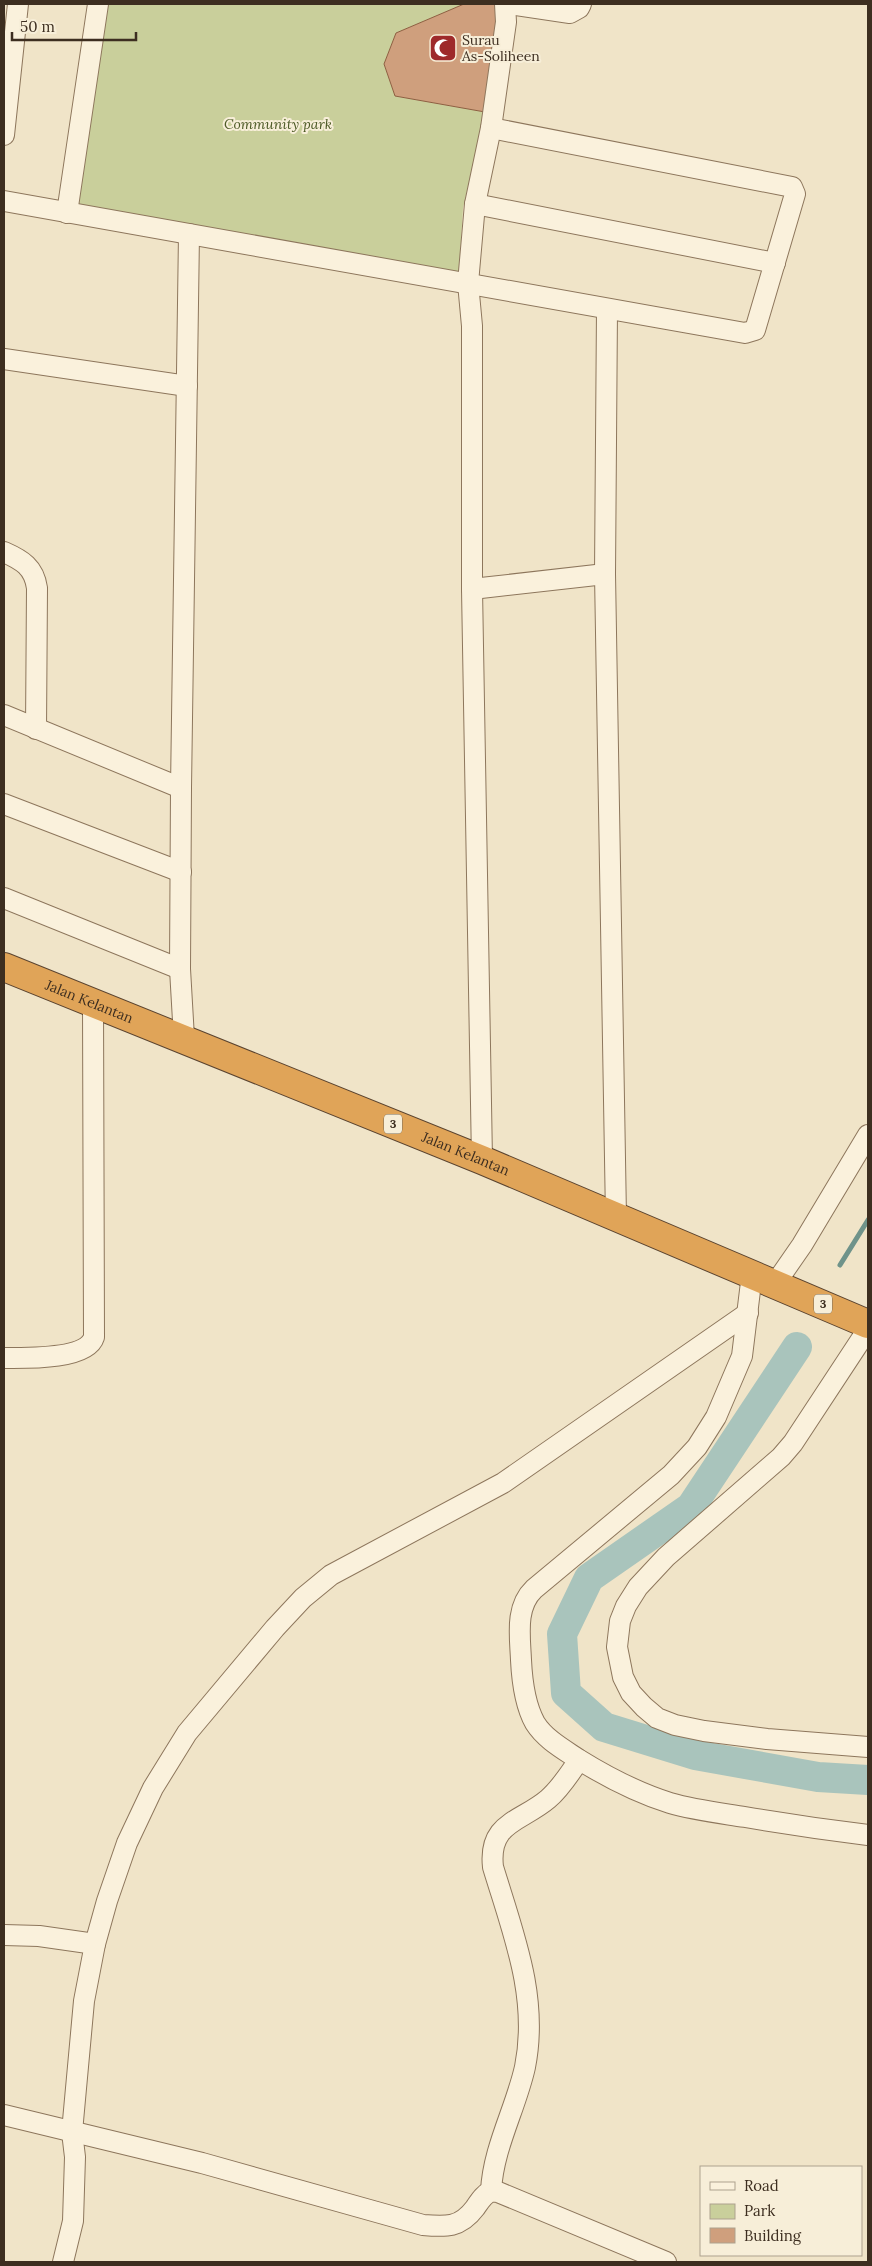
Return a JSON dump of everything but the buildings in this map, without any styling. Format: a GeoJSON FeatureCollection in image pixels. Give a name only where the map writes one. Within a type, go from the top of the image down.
{"type":"FeatureCollection","features":[{"type":"Feature","properties":{"kind":"highway","name":"Jalan Kelantan"},"geometry":{"type":"LineString","coordinates":[[4,967],[93,1004],[184,1038],[482,1160],[769,1281],[867,1325]]}},
{"type":"Feature","properties":{"kind":"street"},"geometry":{"type":"LineString","coordinates":[[4,135],[18,4]]}},
{"type":"Feature","properties":{"kind":"street"},"geometry":{"type":"LineString","coordinates":[[67,213],[98,4]]}},
{"type":"Feature","properties":{"kind":"street"},"geometry":{"type":"LineString","coordinates":[[482,1160],[472,590],[472,326],[468,283],[475,204],[491,128],[506,22],[505,4]]}},
{"type":"Feature","properties":{"kind":"street"},"geometry":{"type":"LineString","coordinates":[[509,4],[570,14],[579,8],[581,4]]}},
{"type":"Feature","properties":{"kind":"street"},"geometry":{"type":"LineString","coordinates":[[4,201],[607,309],[745,333],[753,332],[757,326],[795,194],[790,186],[491,128]]}},
{"type":"Feature","properties":{"kind":"street"},"geometry":{"type":"LineString","coordinates":[[475,204],[775,263]]}},
{"type":"Feature","properties":{"kind":"street"},"geometry":{"type":"LineString","coordinates":[[184,1038],[180,969],[180,872],[189,234]]}},
{"type":"Feature","properties":{"kind":"street"},"geometry":{"type":"LineString","coordinates":[[607,309],[605,574],[616,1217]]}},
{"type":"Feature","properties":{"kind":"street"},"geometry":{"type":"LineString","coordinates":[[4,359],[186,386]]}},
{"type":"Feature","properties":{"kind":"street"},"geometry":{"type":"LineString","coordinates":[[4,552],[30,567],[35,577],[37,588],[36,729]]}},
{"type":"Feature","properties":{"kind":"street"},"geometry":{"type":"LineString","coordinates":[[472,590],[605,574]]}},
{"type":"Feature","properties":{"kind":"street"},"geometry":{"type":"LineString","coordinates":[[4,715],[181,788]]}},
{"type":"Feature","properties":{"kind":"street"},"geometry":{"type":"LineString","coordinates":[[4,804],[180,872]]}},
{"type":"Feature","properties":{"kind":"street"},"geometry":{"type":"LineString","coordinates":[[4,898],[180,969]]}},
{"type":"Feature","properties":{"kind":"street"},"geometry":{"type":"LineString","coordinates":[[4,1358],[72,1352],[90,1345],[94,1337],[93,1004]]}},
{"type":"Feature","properties":{"kind":"street"},"geometry":{"type":"LineString","coordinates":[[63,2262],[73,2221],[75,2157],[72,2132],[84,2001],[95,1944],[106,1900],[127,1843],[168,1761],[214,1700],[303,1598],[331,1575],[503,1482],[748,1312],[769,1281],[802,1245],[868,1135]]}},
{"type":"Feature","properties":{"kind":"street"},"geometry":{"type":"LineString","coordinates":[[748,1312],[742,1356],[733,1380],[716,1417],[697,1447],[671,1475],[534,1589],[522,1606],[522,1673],[528,1706],[535,1723],[547,1737],[579,1760],[602,1774],[670,1802],[765,1821],[868,1835]]}},
{"type":"Feature","properties":{"kind":"street"},"geometry":{"type":"LineString","coordinates":[[867,1325],[793,1443],[781,1457],[666,1557],[638,1587],[626,1606],[620,1621],[617,1647],[623,1677],[631,1693],[657,1718],[704,1731],[868,1748]]}},
{"type":"Feature","properties":{"kind":"street"},"geometry":{"type":"LineString","coordinates":[[491,2191],[493,2171],[524,2068],[530,2024],[525,1973],[493,1867],[492,1854],[499,1831],[557,1791],[579,1760]]}},
{"type":"Feature","properties":{"kind":"street"},"geometry":{"type":"LineString","coordinates":[[4,1935],[38,1936],[95,1944]]}},
{"type":"Feature","properties":{"kind":"street"},"geometry":{"type":"LineString","coordinates":[[4,2115],[202,2163],[423,2225],[444,2227],[462,2221],[467,2218],[485,2194],[491,2191],[666,2262]]}},
{"type":"Feature","properties":{"kind":"green space","name":"Community park"},"geometry":{"type":"Polygon","coordinates":[[[98,4],[464,4],[396,33],[384,64],[395,96],[485,112],[463,208],[459,274],[67,213],[98,4]]]}},
{"type":"Feature","properties":{"kind":"waterway"},"geometry":{"type":"LineString","coordinates":[[840,1265],[868,1220]]}},
{"type":"Feature","properties":{"kind":"waterway"},"geometry":{"type":"LineString","coordinates":[[797,1347],[691,1507],[589,1578],[562,1634],[566,1693],[604,1727],[695,1755],[818,1777],[868,1780]]}},
{"type":"Feature","properties":{"kind":"place","name":"Surau As-Soliheen"},"geometry":{"type":"Point","coordinates":[443,48]}}]}
